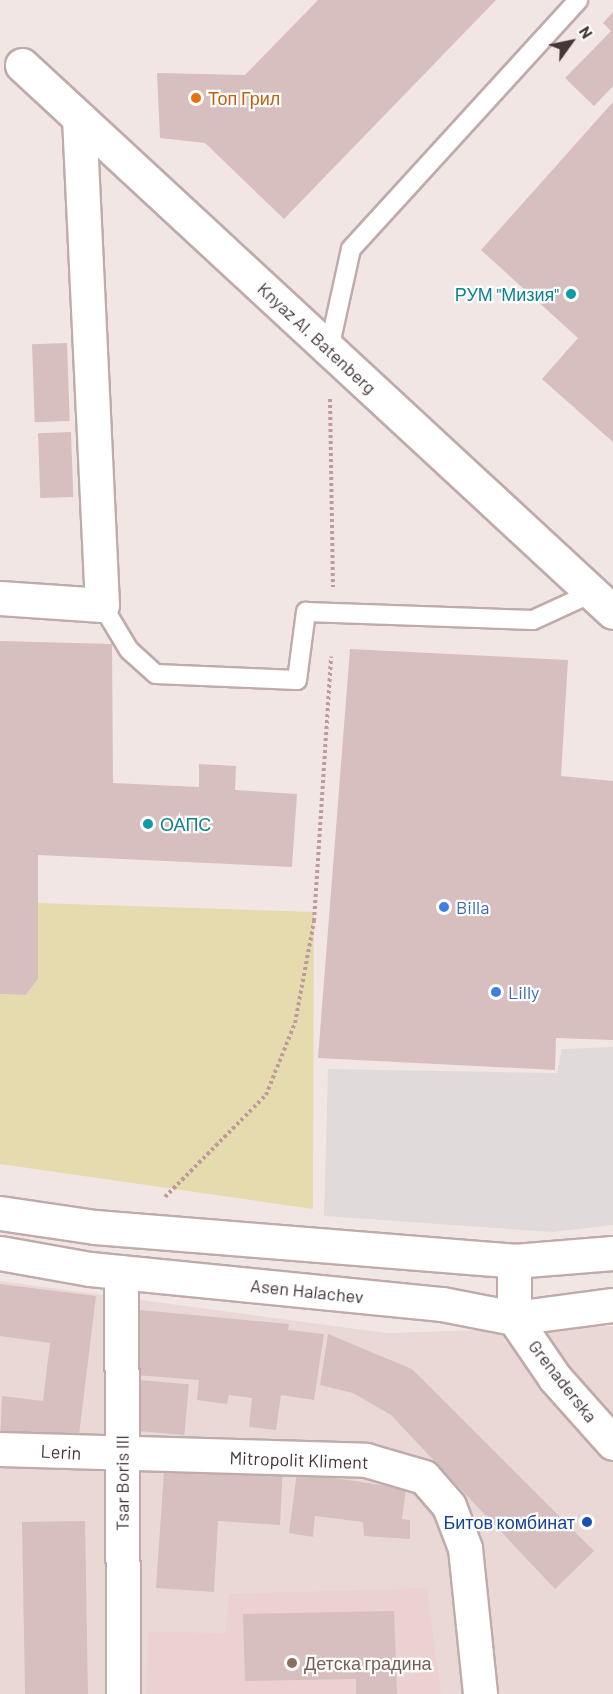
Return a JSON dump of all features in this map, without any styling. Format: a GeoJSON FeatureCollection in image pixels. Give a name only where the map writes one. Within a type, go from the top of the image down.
{"type":"FeatureCollection","features":[{"type":"Feature","properties":{"kind":"street","name":"Knyaz Al. Batenberg"},"geometry":{"type":"LineString","coordinates":[[22,65],[329,349],[606,593]]}},
{"type":"Feature","properties":{"kind":"street"},"geometry":{"type":"LineString","coordinates":[[0,598],[102,605],[80,120]]}},
{"type":"Feature","properties":{"kind":"street"},"geometry":{"type":"LineString","coordinates":[[0,1214],[132,1229],[514,1261],[613,1252]]}},
{"type":"Feature","properties":{"kind":"street","name":"Asen Halachev"},"geometry":{"type":"LineString","coordinates":[[0,1253],[121,1272],[442,1304],[514,1318],[613,1305]]}},
{"type":"Feature","properties":{"kind":"street"},"geometry":{"type":"LineString","coordinates":[[514,1261],[514,1318]]}},
{"type":"Feature","properties":{"kind":"street","name":"Tsar Boris III"},"geometry":{"type":"LineString","coordinates":[[121,1272],[123,1694]]}},
{"type":"Feature","properties":{"kind":"street","name":"Grenaderska"},"geometry":{"type":"LineString","coordinates":[[514,1318],[555,1378],[613,1443]]}},
{"type":"Feature","properties":{"kind":"street","name":"Lerin"},"geometry":{"type":"LineString","coordinates":[[0,1449],[122,1455]]}},
{"type":"Feature","properties":{"kind":"street","name":"Mitropolit Kliment"},"geometry":{"type":"LineString","coordinates":[[122,1455],[366,1460],[424,1477],[449,1506],[465,1548],[480,1694]]}},
{"type":"Feature","properties":{"kind":"lane"},"geometry":{"type":"LineString","coordinates":[[329,349],[351,249],[578,0]]}},
{"type":"Feature","properties":{"kind":"lane"},"geometry":{"type":"LineString","coordinates":[[102,605],[129,650],[156,675],[297,680],[306,612],[533,620],[606,593]]}},
{"type":"Feature","properties":{"kind":"path"},"geometry":{"type":"LineString","coordinates":[[132,1229],[266,1095],[295,1023],[314,921],[333,613],[329,349]]}},
{"type":"Feature","properties":{"kind":"shaded area"},"geometry":{"type":"Polygon","coordinates":[[[38,903],[314,912],[313,1209],[0,1164],[0,994],[26,995],[38,979],[38,903]]]}},
{"type":"Feature","properties":{"kind":"shaded area"},"geometry":{"type":"Polygon","coordinates":[[[613,1047],[613,1225],[552,1232],[324,1216],[328,1069],[557,1073],[562,1049],[613,1047]]]}},
{"type":"Feature","properties":{"kind":"shaded area"},"geometry":{"type":"Polygon","coordinates":[[[0,1281],[386,1333],[613,1326],[613,1694],[0,1694],[0,1281]]]}},
{"type":"Feature","properties":{"kind":"shaded area","name":"Детска градина"},"geometry":{"type":"Polygon","coordinates":[[[427,1588],[441,1694],[146,1694],[148,1632],[225,1633],[229,1594],[427,1588]]]}},
{"type":"Feature","properties":{"kind":"building"},"geometry":{"type":"Polygon","coordinates":[[[318,0],[496,0],[284,219],[205,143],[160,138],[157,73],[245,75],[318,0]]]}},
{"type":"Feature","properties":{"kind":"building"},"geometry":{"type":"Polygon","coordinates":[[[613,12],[613,86],[594,106],[565,78],[611,31],[603,23],[613,12]]]}},
{"type":"Feature","properties":{"kind":"building","name":"РУМ \"Мизия\""},"geometry":{"type":"Polygon","coordinates":[[[613,102],[613,442],[542,379],[578,338],[481,250],[613,102]]]}},
{"type":"Feature","properties":{"kind":"building"},"geometry":{"type":"Polygon","coordinates":[[[67,343],[70,421],[35,422],[32,344],[67,343]]]}},
{"type":"Feature","properties":{"kind":"building"},"geometry":{"type":"Polygon","coordinates":[[[71,432],[73,497],[40,498],[38,433],[71,432]]]}},
{"type":"Feature","properties":{"kind":"building","name":"ОАПС"},"geometry":{"type":"Polygon","coordinates":[[[0,641],[112,644],[113,783],[199,787],[199,764],[236,766],[235,790],[297,794],[292,867],[38,855],[38,979],[26,995],[0,994],[0,641]]]}},
{"type":"Feature","properties":{"kind":"building","name":"Billa"},"geometry":{"type":"Polygon","coordinates":[[[350,649],[568,660],[561,776],[613,781],[613,1040],[556,1038],[555,1070],[318,1058],[350,649]]]}},
{"type":"Feature","properties":{"kind":"building"},"geometry":{"type":"Polygon","coordinates":[[[0,1284],[96,1296],[77,1451],[0,1442],[2,1396],[43,1401],[50,1343],[0,1336],[0,1284]]]}},
{"type":"Feature","properties":{"kind":"building"},"geometry":{"type":"Polygon","coordinates":[[[140,1310],[289,1324],[288,1330],[324,1334],[314,1400],[281,1395],[276,1430],[249,1427],[252,1398],[229,1395],[227,1404],[197,1400],[199,1380],[136,1375],[140,1310]]]}},
{"type":"Feature","properties":{"kind":"building"},"geometry":{"type":"Polygon","coordinates":[[[328,1334],[412,1369],[594,1551],[555,1589],[391,1415],[353,1393],[320,1385],[328,1334]]]}},
{"type":"Feature","properties":{"kind":"building"},"geometry":{"type":"Polygon","coordinates":[[[140,1380],[189,1384],[184,1435],[136,1431],[140,1380]]]}},
{"type":"Feature","properties":{"kind":"building"},"geometry":{"type":"Polygon","coordinates":[[[165,1457],[283,1465],[280,1525],[218,1521],[214,1592],[156,1588],[165,1457]]]}},
{"type":"Feature","properties":{"kind":"building"},"geometry":{"type":"Polygon","coordinates":[[[297,1472],[406,1489],[402,1519],[410,1520],[410,1539],[364,1536],[363,1522],[315,1516],[313,1537],[289,1533],[297,1472]]]}},
{"type":"Feature","properties":{"kind":"building"},"geometry":{"type":"Polygon","coordinates":[[[85,1521],[88,1694],[25,1694],[22,1522],[85,1521]]]}},
{"type":"Feature","properties":{"kind":"building"},"geometry":{"type":"Polygon","coordinates":[[[394,1611],[397,1694],[356,1694],[356,1679],[245,1681],[243,1614],[394,1611]]]}},
{"type":"Feature","properties":{"kind":"place","name":"Топ Грил"},"geometry":{"type":"Point","coordinates":[196,98]}},
{"type":"Feature","properties":{"kind":"place","name":"РУМ \"Мизия\""},"geometry":{"type":"Point","coordinates":[571,294]}},
{"type":"Feature","properties":{"kind":"place","name":"ОАПС"},"geometry":{"type":"Point","coordinates":[148,824]}},
{"type":"Feature","properties":{"kind":"place","name":"Billa"},"geometry":{"type":"Point","coordinates":[444,907]}},
{"type":"Feature","properties":{"kind":"place","name":"Lilly"},"geometry":{"type":"Point","coordinates":[496,992]}},
{"type":"Feature","properties":{"kind":"place","name":"Битов комбинат"},"geometry":{"type":"Point","coordinates":[587,1522]}},
{"type":"Feature","properties":{"kind":"place","name":"Детска градина"},"geometry":{"type":"Point","coordinates":[292,1663]}}]}
